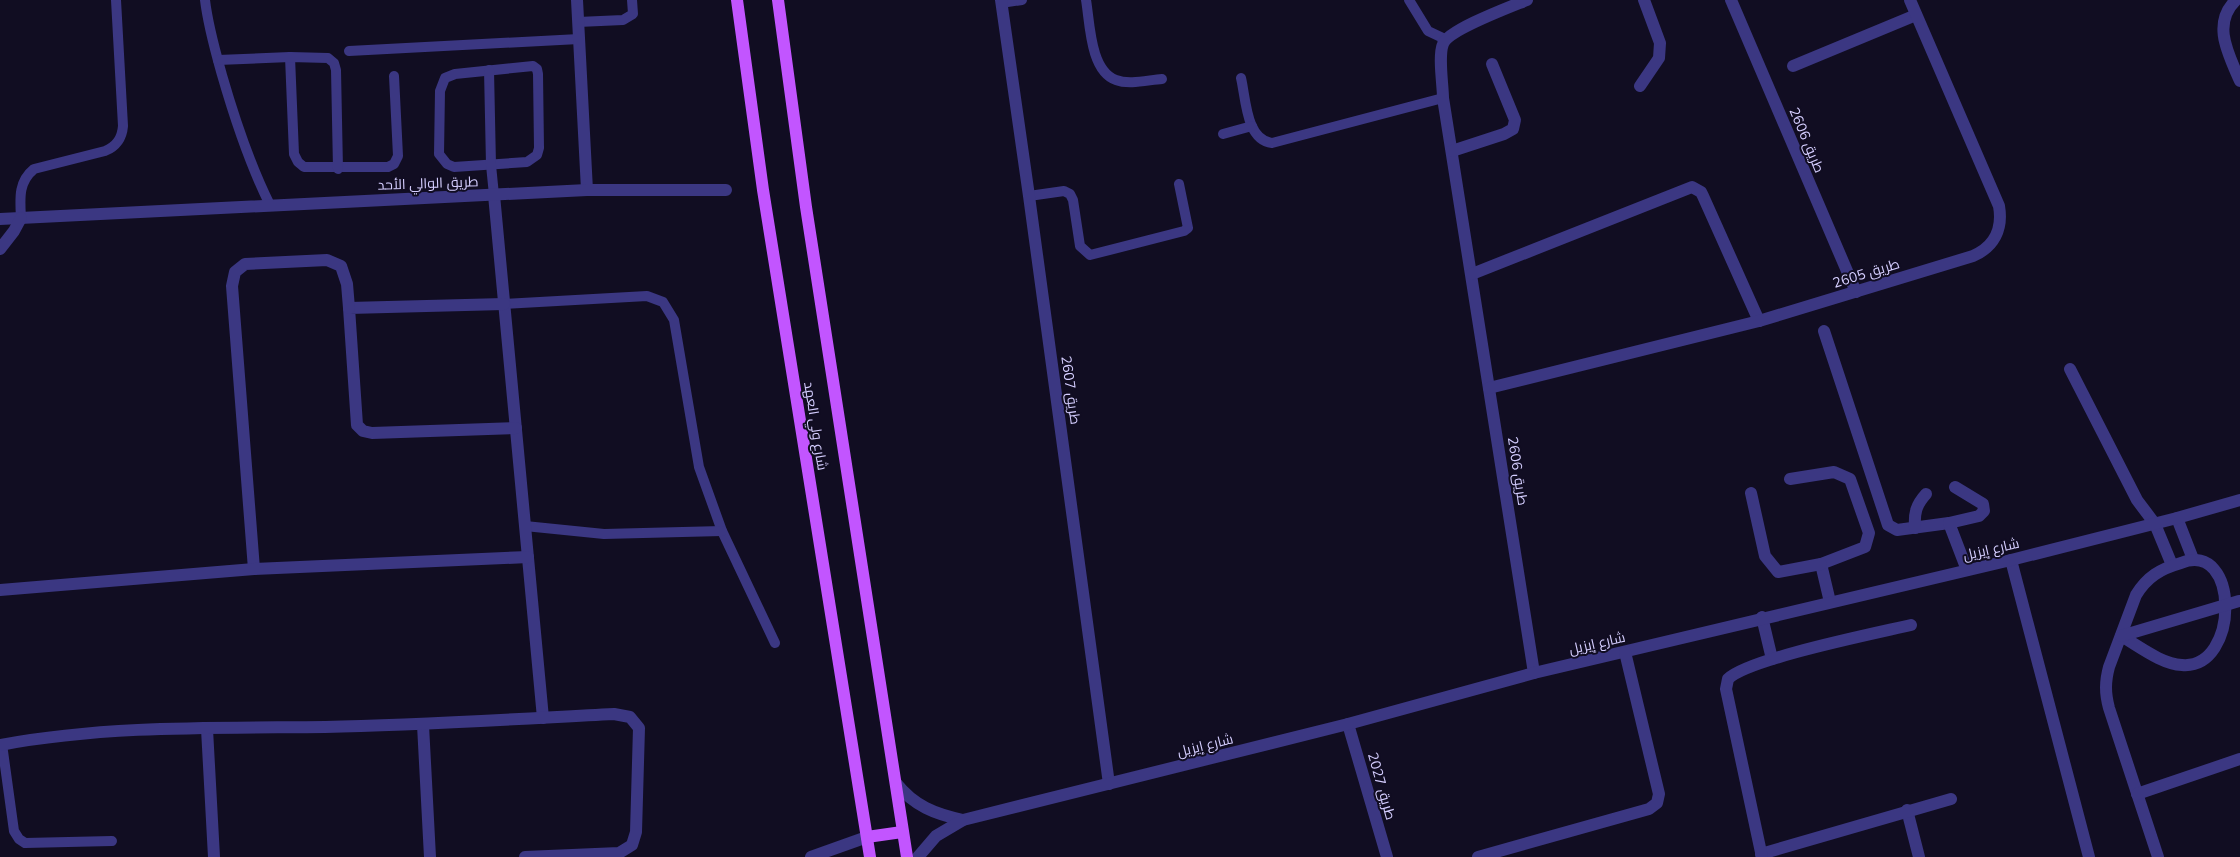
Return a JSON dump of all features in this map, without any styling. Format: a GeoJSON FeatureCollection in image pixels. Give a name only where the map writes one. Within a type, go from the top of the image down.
{"type":"FeatureCollection","features":[{"type":"Feature","properties":{"kind":"main road","name":"شارع ولي العهد"},"geometry":{"type":"LineString","coordinates":[[737,0],[764,200],[870,857]]}},
{"type":"Feature","properties":{"kind":"main road","name":"شارع ولي العهد"},"geometry":{"type":"LineString","coordinates":[[778,0],[806,207],[907,857]]}},
{"type":"Feature","properties":{"kind":"main road"},"geometry":{"type":"LineString","coordinates":[[867,837],[902,832]]}},
{"type":"Feature","properties":{"kind":"street"},"geometry":{"type":"LineString","coordinates":[[577,0],[587,190]]}},
{"type":"Feature","properties":{"kind":"street"},"geometry":{"type":"LineString","coordinates":[[1445,39],[1461,29],[1527,0]]}},
{"type":"Feature","properties":{"kind":"street"},"geometry":{"type":"LineString","coordinates":[[1640,86],[1659,58],[1660,43],[1644,0]]}},
{"type":"Feature","properties":{"kind":"street","name":"طريق 2606"},"geometry":{"type":"LineString","coordinates":[[1731,0],[1856,292]]}},
{"type":"Feature","properties":{"kind":"street","name":"طريق 2605"},"geometry":{"type":"LineString","coordinates":[[1489,388],[1759,321],[1981,252],[1994,240],[2000,224],[1999,206],[1910,0]]}},
{"type":"Feature","properties":{"kind":"street"},"geometry":{"type":"LineString","coordinates":[[2236,0],[2232,4],[2222,27],[2224,45],[2240,81]]}},
{"type":"Feature","properties":{"kind":"street","name":"طريق 2607"},"geometry":{"type":"LineString","coordinates":[[1001,1],[1030,196],[1109,784]]}},
{"type":"Feature","properties":{"kind":"street"},"geometry":{"type":"LineString","coordinates":[[1793,66],[1916,15]]}},
{"type":"Feature","properties":{"kind":"street","name":"طريق 2606"},"geometry":{"type":"LineString","coordinates":[[1445,39],[1442,47],[1443,98],[1534,673]]}},
{"type":"Feature","properties":{"kind":"street"},"geometry":{"type":"LineString","coordinates":[[1452,151],[1504,134],[1513,129],[1515,120],[1492,64]]}},
{"type":"Feature","properties":{"kind":"street"},"geometry":{"type":"LineString","coordinates":[[1472,274],[1692,187],[1701,192],[1759,321]]}},
{"type":"Feature","properties":{"kind":"street","name":"طريق الوالي الأحد"},"geometry":{"type":"LineString","coordinates":[[0,219],[587,190],[726,190]]}},
{"type":"Feature","properties":{"kind":"street"},"geometry":{"type":"LineString","coordinates":[[494,195],[543,718]]}},
{"type":"Feature","properties":{"kind":"street"},"geometry":{"type":"LineString","coordinates":[[0,249],[21,218]]}},
{"type":"Feature","properties":{"kind":"street"},"geometry":{"type":"LineString","coordinates":[[254,569],[232,286],[235,272],[246,264],[327,260],[341,266],[347,284],[357,425],[363,431],[372,433],[516,428]]}},
{"type":"Feature","properties":{"kind":"street"},"geometry":{"type":"LineString","coordinates":[[349,308],[504,304]]}},
{"type":"Feature","properties":{"kind":"street"},"geometry":{"type":"LineString","coordinates":[[1824,331],[1883,514],[1888,524],[1897,530],[1949,523],[1979,516],[1984,511],[1983,504],[1955,487]]}},
{"type":"Feature","properties":{"kind":"street"},"geometry":{"type":"LineString","coordinates":[[2070,369],[2136,500],[2155,524],[2172,565]]}},
{"type":"Feature","properties":{"kind":"street"},"geometry":{"type":"LineString","coordinates":[[1751,494],[1765,556],[1770,565],[1778,572],[1821,564],[1865,546],[1869,533],[1850,479],[1834,472],[1790,479]]}},
{"type":"Feature","properties":{"kind":"street"},"geometry":{"type":"LineString","coordinates":[[1915,528],[1914,511],[1926,494]]}},
{"type":"Feature","properties":{"kind":"street","name":"شارع إيزيل"},"geometry":{"type":"LineString","coordinates":[[918,857],[936,836],[963,820],[1348,724],[1534,673],[2011,560],[2155,524],[2240,500]]}},
{"type":"Feature","properties":{"kind":"street"},"geometry":{"type":"LineString","coordinates":[[2177,518],[2193,559]]}},
{"type":"Feature","properties":{"kind":"street"},"geometry":{"type":"LineString","coordinates":[[1949,523],[1967,570]]}},
{"type":"Feature","properties":{"kind":"street"},"geometry":{"type":"LineString","coordinates":[[0,590],[254,569],[528,557]]}},
{"type":"Feature","properties":{"kind":"street"},"geometry":{"type":"LineString","coordinates":[[2158,857],[2106,698],[2106,677],[2136,595],[2158,570],[2193,559],[2207,559],[2217,562],[2230,572]]}},
{"type":"Feature","properties":{"kind":"street"},"geometry":{"type":"LineString","coordinates":[[2011,560],[2089,857]]}},
{"type":"Feature","properties":{"kind":"street"},"geometry":{"type":"LineString","coordinates":[[1821,564],[1830,602]]}},
{"type":"Feature","properties":{"kind":"street"},"geometry":{"type":"LineString","coordinates":[[2121,636],[2159,658],[2181,665],[2198,664],[2221,653],[2228,645],[2237,622],[2237,587]]}},
{"type":"Feature","properties":{"kind":"street"},"geometry":{"type":"LineString","coordinates":[[2121,636],[2238,601]]}},
{"type":"Feature","properties":{"kind":"street"},"geometry":{"type":"LineString","coordinates":[[1762,618],[1772,659]]}},
{"type":"Feature","properties":{"kind":"street"},"geometry":{"type":"LineString","coordinates":[[1911,625],[1772,659],[1736,672],[1728,679],[1726,684],[1761,856],[1907,810],[1951,799]]}},
{"type":"Feature","properties":{"kind":"street"},"geometry":{"type":"LineString","coordinates":[[1478,857],[1649,810],[1657,803],[1658,794],[1625,652]]}},
{"type":"Feature","properties":{"kind":"street"},"geometry":{"type":"LineString","coordinates":[[1,744],[63,735],[207,728],[423,725],[614,714],[630,717],[639,728],[636,832],[632,845],[619,853],[525,857]]}},
{"type":"Feature","properties":{"kind":"street","name":"طريق 2027"},"geometry":{"type":"LineString","coordinates":[[1348,724],[1387,857]]}},
{"type":"Feature","properties":{"kind":"street"},"geometry":{"type":"LineString","coordinates":[[423,725],[430,857]]}},
{"type":"Feature","properties":{"kind":"street"},"geometry":{"type":"LineString","coordinates":[[207,728],[214,857]]}},
{"type":"Feature","properties":{"kind":"street"},"geometry":{"type":"LineString","coordinates":[[2137,794],[2240,759]]}},
{"type":"Feature","properties":{"kind":"street","name":"شارع إيزيل"},"geometry":{"type":"LineString","coordinates":[[896,783],[912,800],[921,806],[942,816],[963,820]]}},
{"type":"Feature","properties":{"kind":"street"},"geometry":{"type":"LineString","coordinates":[[1907,810],[1919,857]]}},
{"type":"Feature","properties":{"kind":"street"},"geometry":{"type":"LineString","coordinates":[[811,857],[867,837]]}},
{"type":"Feature","properties":{"kind":"lane"},"geometry":{"type":"LineString","coordinates":[[21,218],[21,186],[28,174],[34,169],[105,151],[120,139],[123,126],[116,0]]}},
{"type":"Feature","properties":{"kind":"lane"},"geometry":{"type":"LineString","coordinates":[[205,0],[208,24],[251,167],[270,205]]}},
{"type":"Feature","properties":{"kind":"lane"},"geometry":{"type":"LineString","coordinates":[[578,22],[623,20],[633,14],[632,0]]}},
{"type":"Feature","properties":{"kind":"lane"},"geometry":{"type":"LineString","coordinates":[[1001,1],[1022,0]]}},
{"type":"Feature","properties":{"kind":"lane"},"geometry":{"type":"LineString","coordinates":[[1086,0],[1095,56],[1099,67],[1106,75],[1126,82],[1162,79]]}},
{"type":"Feature","properties":{"kind":"lane"},"geometry":{"type":"LineString","coordinates":[[1409,0],[1428,31],[1445,39]]}},
{"type":"Feature","properties":{"kind":"lane"},"geometry":{"type":"LineString","coordinates":[[348,51],[579,39]]}},
{"type":"Feature","properties":{"kind":"lane"},"geometry":{"type":"LineString","coordinates":[[218,60],[290,57],[328,58],[334,63],[336,70],[338,169]]}},
{"type":"Feature","properties":{"kind":"lane"},"geometry":{"type":"LineString","coordinates":[[290,57],[294,154],[304,168],[388,167],[394,164],[398,156],[394,76]]}},
{"type":"Feature","properties":{"kind":"lane"},"geometry":{"type":"LineString","coordinates":[[533,66],[537,69],[538,74],[539,148],[537,155],[527,162],[491,165],[454,167],[447,164],[440,154],[440,92],[445,78],[455,74],[533,66]]}},
{"type":"Feature","properties":{"kind":"lane"},"geometry":{"type":"LineString","coordinates":[[489,70],[491,165],[494,195]]}},
{"type":"Feature","properties":{"kind":"lane"},"geometry":{"type":"LineString","coordinates":[[1241,78],[1256,136],[1263,142],[1272,143],[1443,98]]}},
{"type":"Feature","properties":{"kind":"lane"},"geometry":{"type":"LineString","coordinates":[[1223,134],[1252,126]]}},
{"type":"Feature","properties":{"kind":"lane"},"geometry":{"type":"LineString","coordinates":[[1030,196],[1064,191],[1070,194],[1073,200],[1080,246],[1090,255],[1184,231],[1188,228],[1179,184]]}},
{"type":"Feature","properties":{"kind":"lane"},"geometry":{"type":"LineString","coordinates":[[504,304],[647,296],[663,302],[674,320],[699,467],[722,531],[775,643]]}},
{"type":"Feature","properties":{"kind":"lane"},"geometry":{"type":"LineString","coordinates":[[525,526],[604,534],[722,531]]}},
{"type":"Feature","properties":{"kind":"lane"},"geometry":{"type":"LineString","coordinates":[[1,744],[14,832],[19,839],[25,843],[112,841]]}}]}
